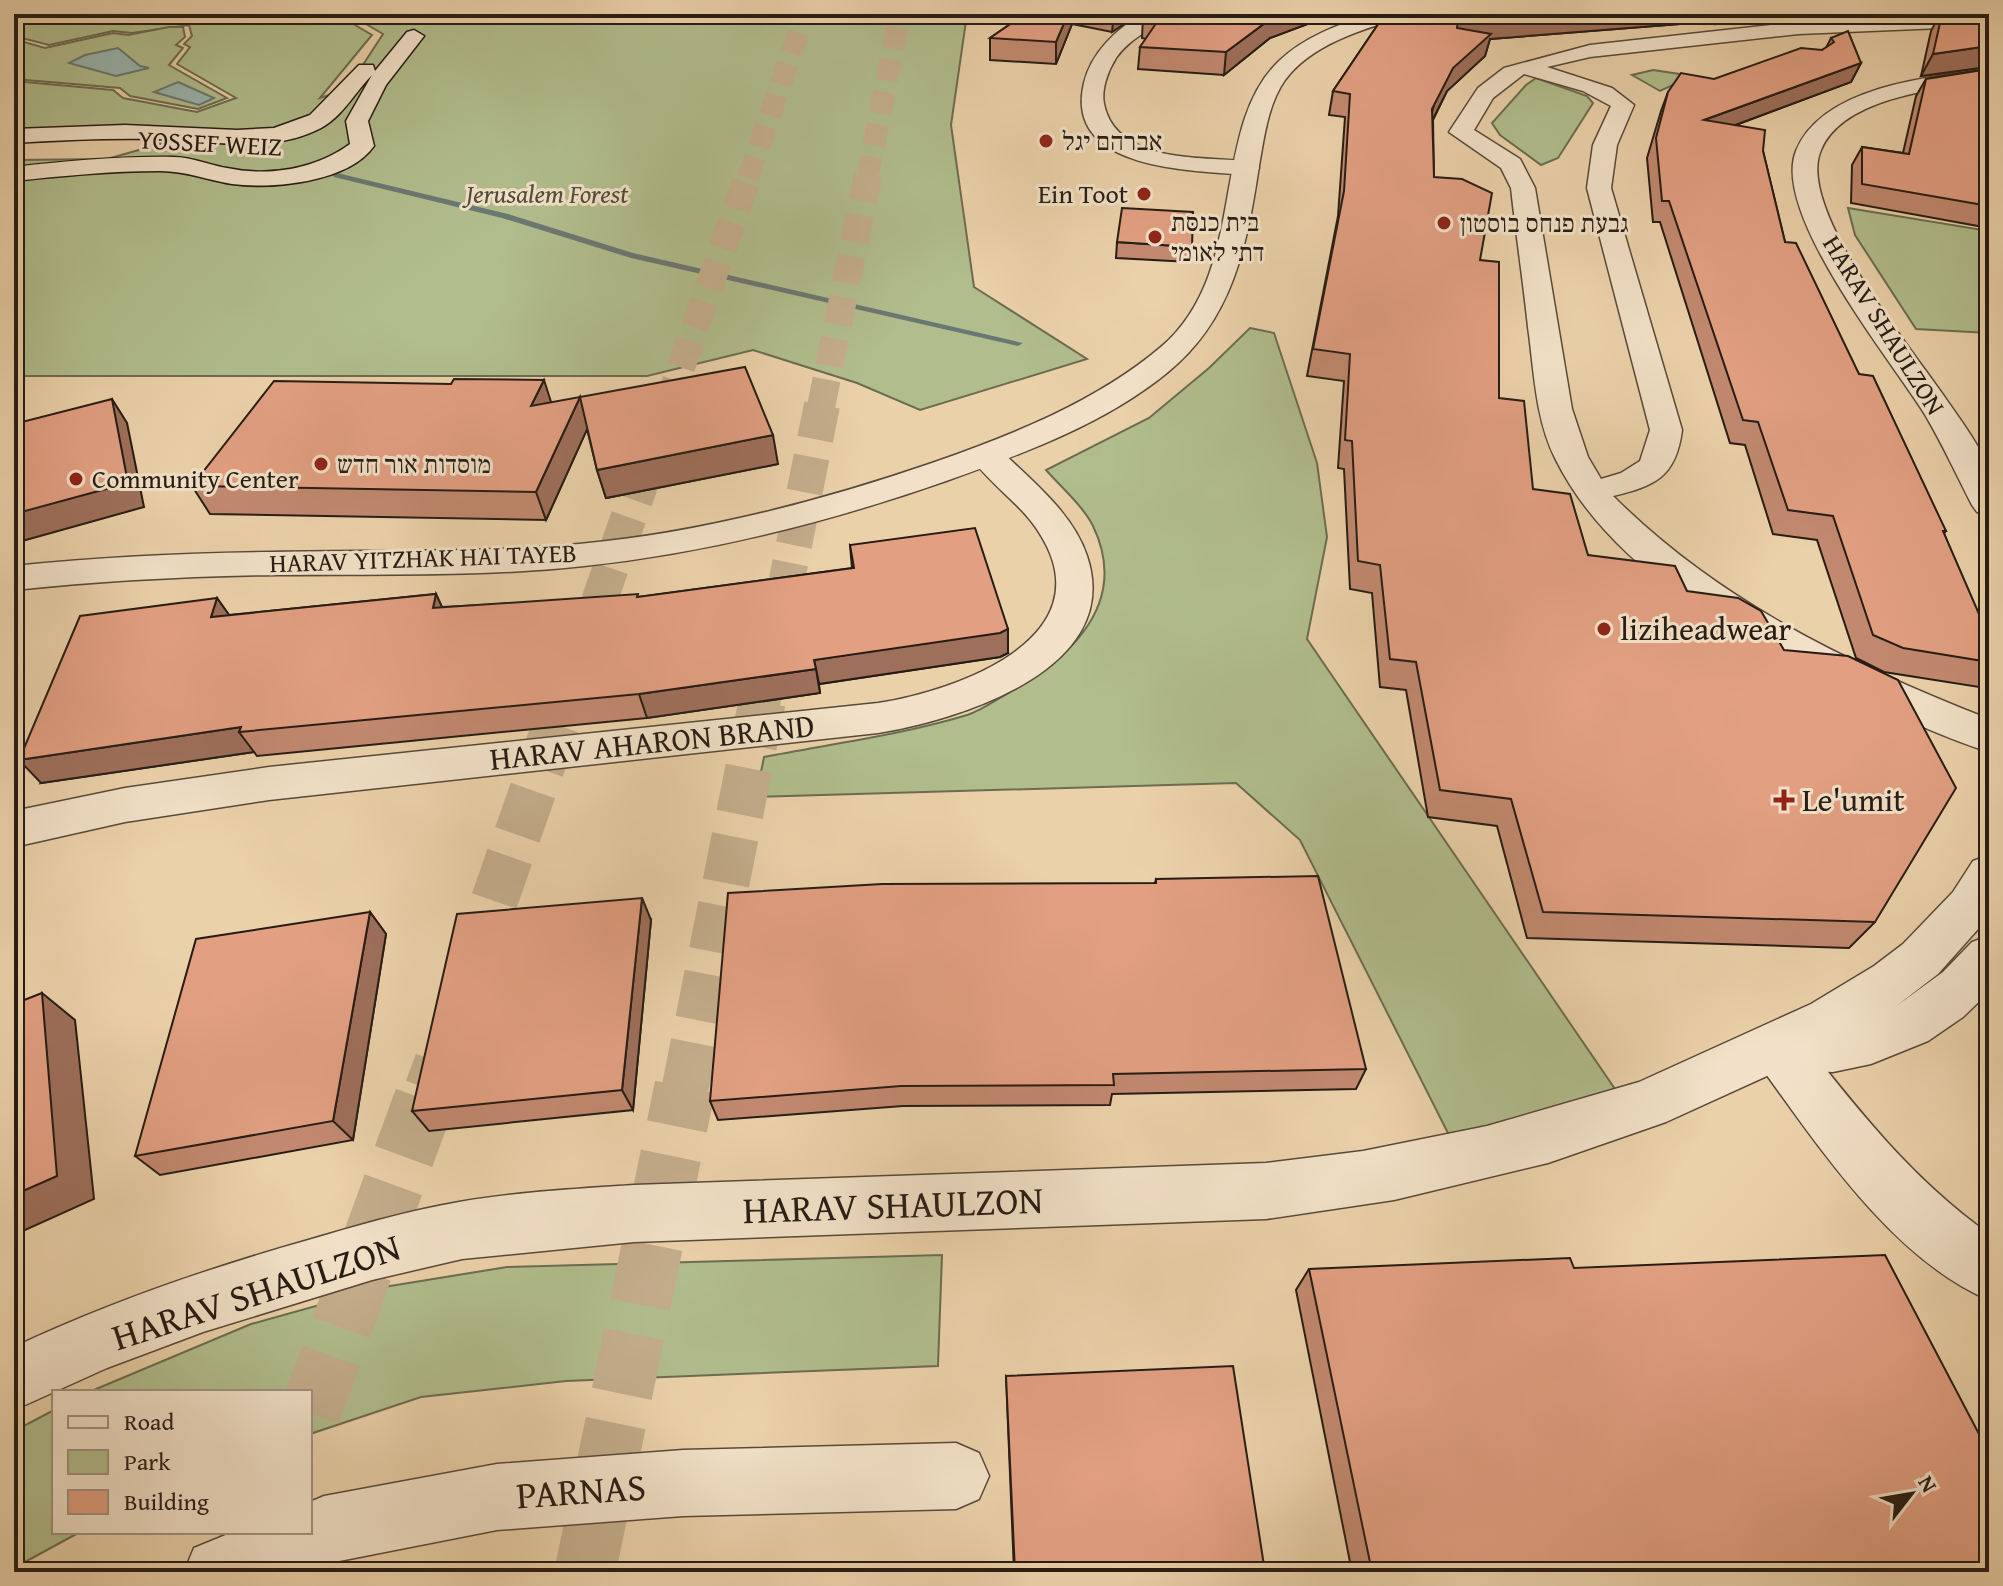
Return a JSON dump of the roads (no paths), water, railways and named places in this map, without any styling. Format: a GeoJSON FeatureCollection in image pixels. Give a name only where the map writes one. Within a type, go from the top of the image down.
{"type":"FeatureCollection","features":[{"type":"Feature","properties":{"kind":"street"},"geometry":{"type":"LineString","coordinates":[[1157,14],[1131,29],[1113,45],[1099,64],[1091,102],[1103,132],[1132,151],[1152,157],[1247,168]]}},
{"type":"Feature","properties":{"kind":"street","name":"HARAV YITZHAK HAI TAYEB"},"geometry":{"type":"LineString","coordinates":[[14,578],[194,565],[536,559],[698,539],[857,499],[987,456],[1102,405],[1192,336],[1209,309],[1232,251],[1247,168],[1264,99],[1289,64],[1347,29],[1393,14]]}},
{"type":"Feature","properties":{"kind":"street"},"geometry":{"type":"LineString","coordinates":[[1989,20],[1799,28],[1552,58],[1501,77],[1489,87],[1461,132],[1511,164],[1523,188],[1549,372],[1561,429],[1572,459],[1610,515],[1657,560],[1791,645],[1874,688],[1989,736]]}},
{"type":"Feature","properties":{"kind":"street","name":"YOSSEF WEIZ"},"geometry":{"type":"LineString","coordinates":[[14,136],[113,131],[243,136],[285,133],[325,116],[362,72],[414,36],[376,84],[357,121],[362,146],[345,161],[308,174],[229,176],[183,164],[65,168],[14,174]]}},
{"type":"Feature","properties":{"kind":"street"},"geometry":{"type":"LineString","coordinates":[[1580,85],[1624,69],[1699,56],[1756,54]]}},
{"type":"Feature","properties":{"kind":"street"},"geometry":{"type":"LineString","coordinates":[[1522,67],[1617,98],[1623,105],[1605,145],[1599,188],[1666,430],[1665,451],[1656,467],[1641,478],[1593,491]]}},
{"type":"Feature","properties":{"kind":"street","name":"HARAV SHAULZON"},"geometry":{"type":"LineString","coordinates":[[1989,76],[1924,85],[1853,107],[1829,122],[1815,137],[1806,154],[1804,169],[1812,203],[1834,256],[1940,413],[1989,505]]}},
{"type":"Feature","properties":{"kind":"street","name":"HARAV AHARON BRAND"},"geometry":{"type":"LineString","coordinates":[[14,829],[139,802],[282,783],[742,730],[866,719],[923,709],[985,685],[1029,662],[1061,632],[1072,606],[1074,579],[1070,551],[1045,515],[987,456]]}},
{"type":"Feature","properties":{"kind":"street","name":"HARAV SHAULZON"},"geometry":{"type":"LineString","coordinates":[[14,1379],[61,1355],[219,1295],[372,1251],[458,1231],[686,1211],[1223,1193],[1360,1179],[1502,1148],[1610,1117],[1776,1046],[1854,1005],[1893,981],[1936,948],[1973,905],[1989,874]]}},
{"type":"Feature","properties":{"kind":"street","name":"HARAV SHAULZON"},"geometry":{"type":"LineString","coordinates":[[1776,1046],[1848,1047],[1873,1040],[1914,1022],[1947,1001],[1989,957]]}},
{"type":"Feature","properties":{"kind":"street"},"geometry":{"type":"LineString","coordinates":[[1776,1046],[1865,1162],[1936,1231],[1989,1270]]}},
{"type":"Feature","properties":{"kind":"street","name":"PARNAS"},"geometry":{"type":"LineString","coordinates":[[218,1572],[324,1530],[497,1497],[683,1483],[956,1476]]}},
{"type":"Feature","properties":{"kind":"water"},"geometry":{"type":"Polygon","coordinates":[[[118,48],[140,66],[149,68],[116,76],[69,63],[85,55],[118,48]]]}},
{"type":"Feature","properties":{"kind":"water"},"geometry":{"type":"Polygon","coordinates":[[[178,82],[214,98],[199,105],[154,92],[178,82]]]}},
{"type":"Feature","properties":{"kind":"waterway"},"geometry":{"type":"LineString","coordinates":[[337,175],[505,216],[631,255],[1018,343]]}},
{"type":"Feature","properties":{"kind":"tunnel"},"geometry":{"type":"LineString","coordinates":[[748,178],[805,14]]}},
{"type":"Feature","properties":{"kind":"tunnel"},"geometry":{"type":"LineString","coordinates":[[867,178],[900,14]]}},
{"type":"Feature","properties":{"kind":"tunnel"},"geometry":{"type":"LineString","coordinates":[[667,407],[748,176]]}},
{"type":"Feature","properties":{"kind":"tunnel"},"geometry":{"type":"LineString","coordinates":[[821,407],[868,176]]}},
{"type":"Feature","properties":{"kind":"tunnel"},"geometry":{"type":"LineString","coordinates":[[563,704],[668,405]]}},
{"type":"Feature","properties":{"kind":"tunnel"},"geometry":{"type":"LineString","coordinates":[[762,704],[822,405]]}},
{"type":"Feature","properties":{"kind":"tunnel"},"geometry":{"type":"LineString","coordinates":[[471,967],[564,702]]}},
{"type":"Feature","properties":{"kind":"tunnel"},"geometry":{"type":"LineString","coordinates":[[685,1089],[762,702]]}},
{"type":"Feature","properties":{"kind":"tunnel"},"geometry":{"type":"LineString","coordinates":[[428,1089],[438,1062]]}},
{"type":"Feature","properties":{"kind":"tunnel"},"geometry":{"type":"LineString","coordinates":[[312,1408],[429,1087]]}},
{"type":"Feature","properties":{"kind":"tunnel"},"geometry":{"type":"LineString","coordinates":[[585,1572],[685,1087]]}},
{"type":"Feature","properties":{"kind":"place","name":"אברהם יגל"},"geometry":{"type":"Point","coordinates":[1046,141]}},
{"type":"Feature","properties":{"kind":"place","name":"Ein Toot"},"geometry":{"type":"Point","coordinates":[1144,194]}},
{"type":"Feature","properties":{"kind":"place","name":"גבעת פנחס בוסטון"},"geometry":{"type":"Point","coordinates":[1444,223]}},
{"type":"Feature","properties":{"kind":"place","name":"בית כנסת דתי לאומי"},"geometry":{"type":"Point","coordinates":[1155,237]}},
{"type":"Feature","properties":{"kind":"place","name":"מוסדות אור חדש"},"geometry":{"type":"Point","coordinates":[321,464]}},
{"type":"Feature","properties":{"kind":"place","name":"Community Center"},"geometry":{"type":"Point","coordinates":[76,479]}},
{"type":"Feature","properties":{"kind":"place","name":"liziheadwear"},"geometry":{"type":"Point","coordinates":[1604,629]}},
{"type":"Feature","properties":{"kind":"place","name":"Le'umit"},"geometry":{"type":"Point","coordinates":[1784,800]}},
{"type":"Feature","properties":{"kind":"park label","name":"Jerusalem Forest"},"geometry":{"type":"Point","coordinates":[547,194]}}]}
